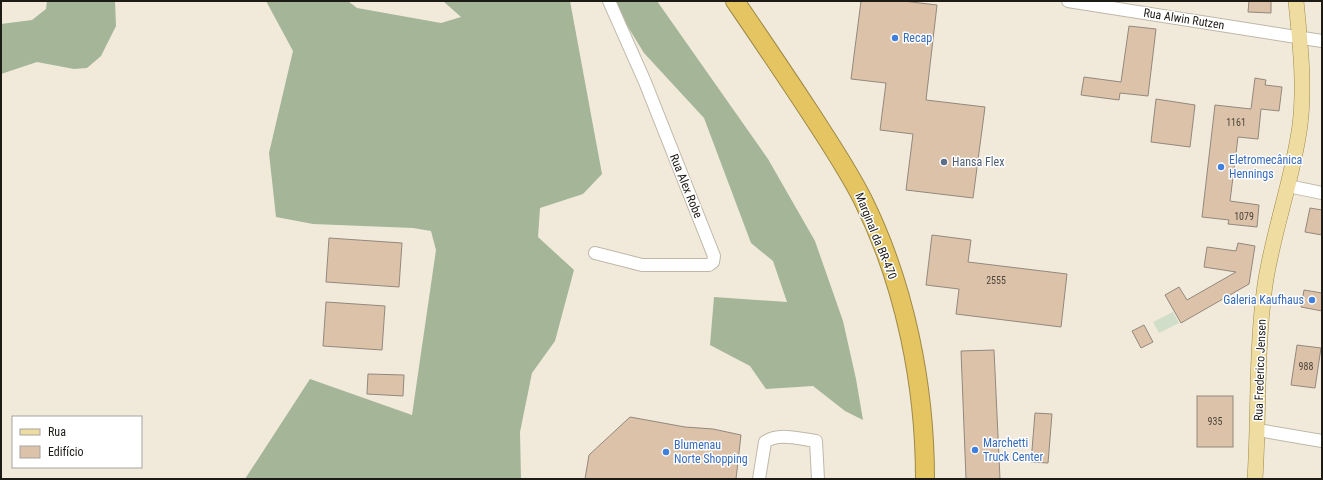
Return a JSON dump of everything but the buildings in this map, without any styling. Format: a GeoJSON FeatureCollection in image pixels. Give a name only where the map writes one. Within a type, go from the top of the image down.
{"type":"FeatureCollection","features":[{"type":"Feature","properties":{"kind":"highway","name":"Marginal da BR-470"},"geometry":{"type":"LineString","coordinates":[[735,1],[838,155],[862,198],[873,222],[894,279],[914,359],[919,394],[925,479]]}},
{"type":"Feature","properties":{"kind":"main road","name":"Rua Frederico Jensen"},"geometry":{"type":"LineString","coordinates":[[1255,479],[1261,334],[1265,285],[1273,242],[1288,186],[1300,126],[1303,91],[1296,1]]}},
{"type":"Feature","properties":{"kind":"street","name":"Rua Alex Robe"},"geometry":{"type":"LineString","coordinates":[[595,254],[642,265],[709,265],[713,262],[714,256],[645,82],[608,1]]}},
{"type":"Feature","properties":{"kind":"street","name":"Rua Alwin Rutzen"},"geometry":{"type":"LineString","coordinates":[[1068,1],[1322,41]]}},
{"type":"Feature","properties":{"kind":"street"},"geometry":{"type":"LineString","coordinates":[[1288,186],[1322,194]]}},
{"type":"Feature","properties":{"kind":"street"},"geometry":{"type":"LineString","coordinates":[[1258,430],[1322,440]]}},
{"type":"Feature","properties":{"kind":"street"},"geometry":{"type":"LineString","coordinates":[[759,479],[765,442],[778,436],[816,441],[818,479]]}},
{"type":"Feature","properties":{"kind":"green space"},"geometry":{"type":"Polygon","coordinates":[[[47,1],[115,1],[116,26],[101,56],[87,68],[74,69],[37,62],[1,74],[1,24],[32,20],[46,9],[47,1]]]}},
{"type":"Feature","properties":{"kind":"green space"},"geometry":{"type":"Polygon","coordinates":[[[266,1],[348,1],[357,8],[441,23],[461,17],[443,1],[570,1],[602,174],[583,194],[540,208],[538,237],[574,270],[555,341],[532,373],[520,432],[521,479],[245,479],[310,379],[412,415],[436,250],[431,231],[413,228],[313,224],[276,217],[269,153],[293,51],[266,1]]]}},
{"type":"Feature","properties":{"kind":"green space"},"geometry":{"type":"Polygon","coordinates":[[[612,1],[657,1],[768,159],[815,241],[843,321],[856,379],[863,420],[845,411],[813,386],[766,389],[750,366],[710,345],[714,297],[787,302],[773,261],[751,243],[704,118],[644,53],[612,1]]]}},
{"type":"Feature","properties":{"kind":"green space"},"geometry":{"type":"Polygon","coordinates":[[[1173,312],[1179,323],[1159,333],[1153,322],[1173,312]]]}},
{"type":"Feature","properties":{"kind":"place","name":"Recap"},"geometry":{"type":"Point","coordinates":[895,38]}},
{"type":"Feature","properties":{"kind":"place","name":"Hansa Flex"},"geometry":{"type":"Point","coordinates":[944,162]}},
{"type":"Feature","properties":{"kind":"place","name":"Eletromecânica Hennings"},"geometry":{"type":"Point","coordinates":[1221,167]}},
{"type":"Feature","properties":{"kind":"place","name":"Galeria Kaufhaus"},"geometry":{"type":"Point","coordinates":[1312,300]}},
{"type":"Feature","properties":{"kind":"place","name":"Marchetti Truck Center"},"geometry":{"type":"Point","coordinates":[975,450]}},
{"type":"Feature","properties":{"kind":"place","name":"Blumenau Norte Shopping"},"geometry":{"type":"Point","coordinates":[666,452]}}]}
